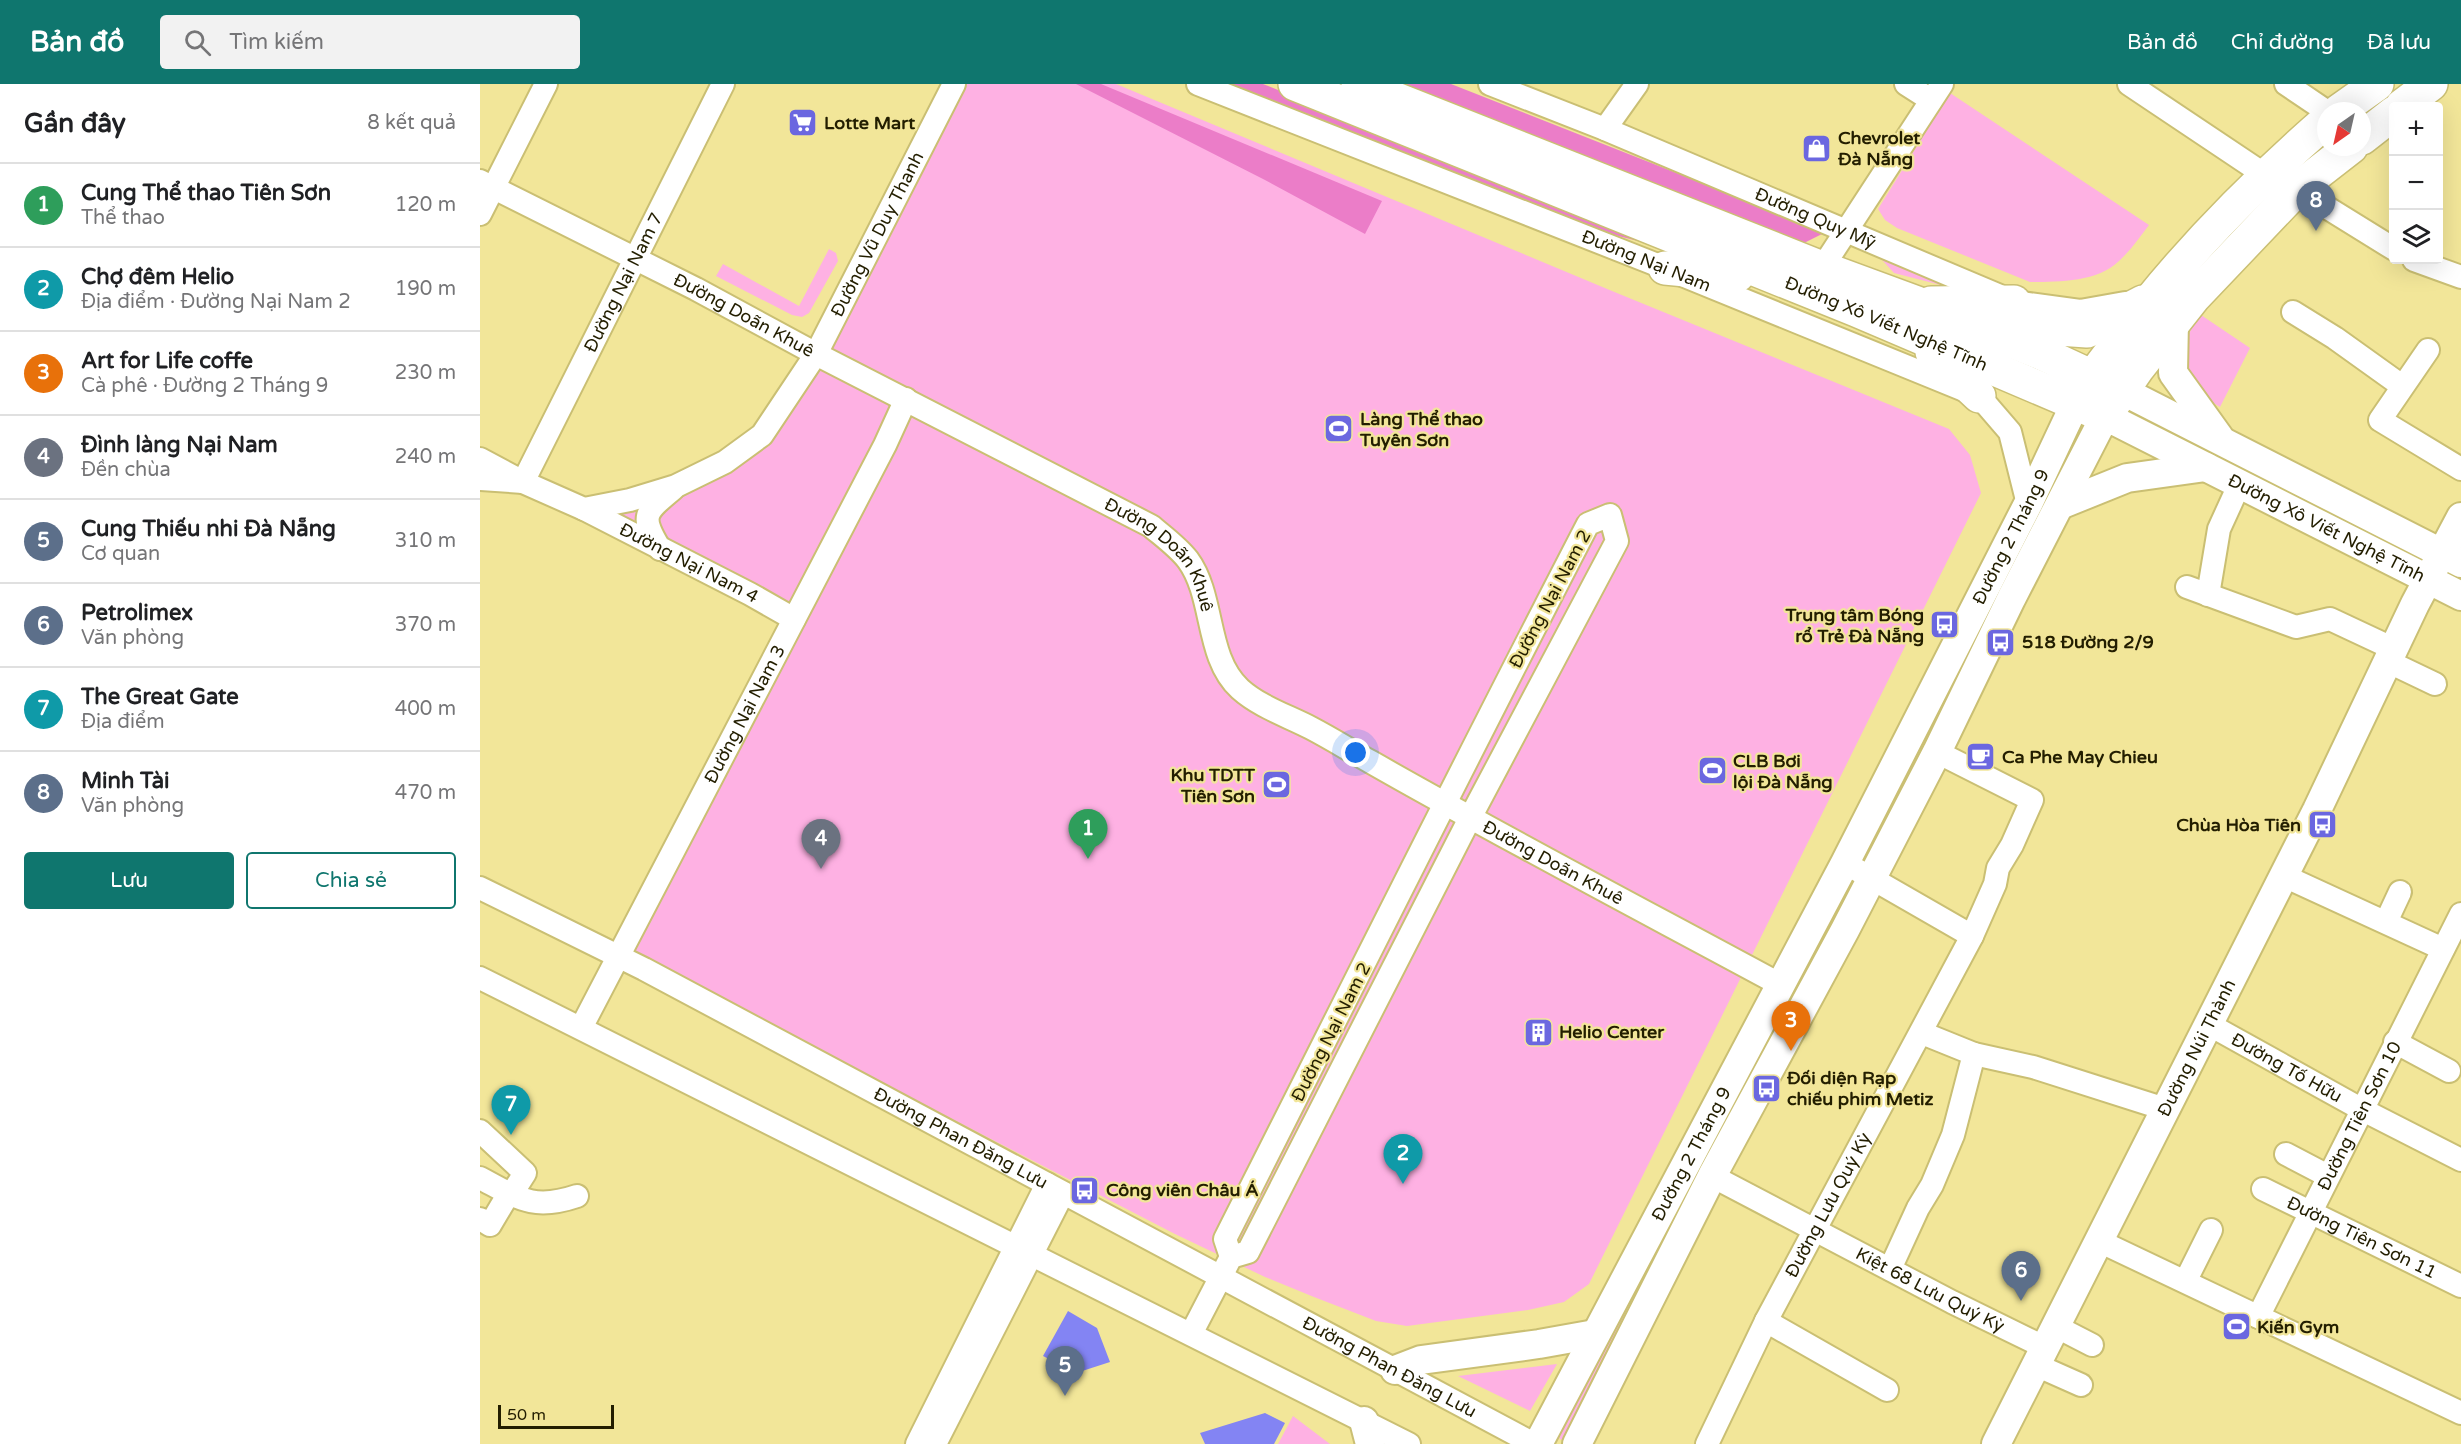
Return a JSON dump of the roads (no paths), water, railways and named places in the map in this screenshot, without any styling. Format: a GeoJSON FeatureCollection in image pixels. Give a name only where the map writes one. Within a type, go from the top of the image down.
{"type":"FeatureCollection","features":[{"type":"Feature","properties":{"kind":"highway","name":"Đường Xô Viết Nghệ Tĩnh"},"geometry":{"type":"LineString","coordinates":[[1295,84],[1913,335],[2084,389],[2113,403]]}},
{"type":"Feature","properties":{"kind":"highway","name":"Đường Xô Viết Nghệ Tĩnh"},"geometry":{"type":"LineString","coordinates":[[1358,84],[2041,352],[2084,389]]}},
{"type":"Feature","properties":{"kind":"highway"},"geometry":{"type":"LineString","coordinates":[[2352,102],[2377,84]]}},
{"type":"Feature","properties":{"kind":"highway"},"geometry":{"type":"LineString","coordinates":[[2407,102],[2431,84]]}},
{"type":"Feature","properties":{"kind":"highway"},"geometry":{"type":"LineString","coordinates":[[2371,131],[2389,117]]}},
{"type":"Feature","properties":{"kind":"highway","name":"Đường 2 Tháng 9"},"geometry":{"type":"LineString","coordinates":[[2084,389],[2150,298],[2219,221],[2265,175],[2317,129]]}},
{"type":"Feature","properties":{"kind":"highway","name":"Đường 2 Tháng 9"},"geometry":{"type":"LineString","coordinates":[[2113,403],[2194,297],[2297,189],[2339,156]]}},
{"type":"Feature","properties":{"kind":"highway"},"geometry":{"type":"LineString","coordinates":[[1665,267],[1774,278]]}},
{"type":"Feature","properties":{"kind":"highway"},"geometry":{"type":"LineString","coordinates":[[1963,322],[2087,331],[2150,298]]}},
{"type":"Feature","properties":{"kind":"highway"},"geometry":{"type":"LineString","coordinates":[[1917,303],[2014,302]]}},
{"type":"Feature","properties":{"kind":"highway"},"geometry":{"type":"LineString","coordinates":[[1913,335],[1979,396]]}},
{"type":"Feature","properties":{"kind":"main road"},"geometry":{"type":"LineString","coordinates":[[2174,321],[2173,373],[2220,439]]}},
{"type":"Feature","properties":{"kind":"main road","name":"Đường 2 Tháng 9"},"geometry":{"type":"LineString","coordinates":[[1536,1444],[1845,863],[2084,389]]}},
{"type":"Feature","properties":{"kind":"main road","name":"Đường 2 Tháng 9"},"geometry":{"type":"LineString","coordinates":[[1577,1444],[1712,1176],[1937,752],[2012,599],[2113,403]]}},
{"type":"Feature","properties":{"kind":"main road","name":"Đường Xô Viết Nghệ Tĩnh"},"geometry":{"type":"LineString","coordinates":[[2113,403],[2220,439],[2267,466],[2451,558]]}},
{"type":"Feature","properties":{"kind":"main road","name":"Đường Xô Viết Nghệ Tĩnh"},"geometry":{"type":"LineString","coordinates":[[2113,403],[2206,467],[2461,596]]}},
{"type":"Feature","properties":{"kind":"main road"},"geometry":{"type":"LineString","coordinates":[[2060,505],[2127,478],[2206,467]]}},
{"type":"Feature","properties":{"kind":"main road","name":"Đường Núi Thành"},"geometry":{"type":"LineString","coordinates":[[1996,1444],[2208,1024],[2428,579],[2451,558],[2461,517]]}},
{"type":"Feature","properties":{"kind":"main road"},"geometry":{"type":"LineString","coordinates":[[1395,1370],[1421,1360],[1595,1334]]}},
{"type":"Feature","properties":{"kind":"street"},"geometry":{"type":"LineString","coordinates":[[480,214],[487,185],[546,84]]}},
{"type":"Feature","properties":{"kind":"street","name":"Đường Nại Nam 7"},"geometry":{"type":"LineString","coordinates":[[522,482],[723,84]]}},
{"type":"Feature","properties":{"kind":"street","name":"Đường Vũ Duy Thanh"},"geometry":{"type":"LineString","coordinates":[[676,486],[725,462],[762,435],[816,354],[954,84]]}},
{"type":"Feature","properties":{"kind":"street","name":"Đường Nại Nam"},"geometry":{"type":"LineString","coordinates":[[1198,84],[1665,267],[1979,396],[2010,432],[2028,504]]}},
{"type":"Feature","properties":{"kind":"street","name":"Đường Quy Mỹ"},"geometry":{"type":"LineString","coordinates":[[1490,84],[1605,129],[2014,302],[2080,311],[2150,298]]}},
{"type":"Feature","properties":{"kind":"street"},"geometry":{"type":"LineString","coordinates":[[1605,129],[1637,84]]}},
{"type":"Feature","properties":{"kind":"street"},"geometry":{"type":"LineString","coordinates":[[1822,268],[1936,92],[1906,84]]}},
{"type":"Feature","properties":{"kind":"street"},"geometry":{"type":"LineString","coordinates":[[2129,84],[2265,175]]}},
{"type":"Feature","properties":{"kind":"street"},"geometry":{"type":"LineString","coordinates":[[2286,84],[2317,105]]}},
{"type":"Feature","properties":{"kind":"street","name":"Đường Doãn Khuê"},"geometry":{"type":"LineString","coordinates":[[487,185],[696,289],[816,354],[1151,526],[1189,561],[1200,585],[1216,644],[1227,671],[1239,688],[1260,703],[1313,729],[1444,804],[1781,985]]}},
{"type":"Feature","properties":{"kind":"street"},"geometry":{"type":"LineString","coordinates":[[2297,189],[2389,246]]}},
{"type":"Feature","properties":{"kind":"street"},"geometry":{"type":"LineString","coordinates":[[2425,264],[2461,277]]}},
{"type":"Feature","properties":{"kind":"street"},"geometry":{"type":"LineString","coordinates":[[2293,312],[2402,386]]}},
{"type":"Feature","properties":{"kind":"street"},"geometry":{"type":"LineString","coordinates":[[2428,350],[2380,420],[2461,469]]}},
{"type":"Feature","properties":{"kind":"street","name":"Đường Nại Nam 3"},"geometry":{"type":"LineString","coordinates":[[581,1028],[885,445],[906,399]]}},
{"type":"Feature","properties":{"kind":"street"},"geometry":{"type":"LineString","coordinates":[[480,459],[522,482]]}},
{"type":"Feature","properties":{"kind":"street"},"geometry":{"type":"LineString","coordinates":[[480,479],[522,482]]}},
{"type":"Feature","properties":{"kind":"street","name":"Đường Nại Nam 4"},"geometry":{"type":"LineString","coordinates":[[522,482],[584,509],[794,619]]}},
{"type":"Feature","properties":{"kind":"street"},"geometry":{"type":"LineString","coordinates":[[2208,595],[2219,529],[2241,483]]}},
{"type":"Feature","properties":{"kind":"street"},"geometry":{"type":"LineString","coordinates":[[584,509],[630,500],[676,486]]}},
{"type":"Feature","properties":{"kind":"street"},"geometry":{"type":"LineString","coordinates":[[660,549],[647,529],[647,515],[653,505],[676,486]]}},
{"type":"Feature","properties":{"kind":"street","name":"Đường Nại Nam 2"},"geometry":{"type":"LineString","coordinates":[[1191,1334],[1231,1257],[1248,1252],[1470,818],[1617,540],[1610,515],[1588,524],[1444,804],[1225,1239],[1231,1257]]}},
{"type":"Feature","properties":{"kind":"street"},"geometry":{"type":"LineString","coordinates":[[2187,588],[2296,627],[2330,619],[2435,684]]}},
{"type":"Feature","properties":{"kind":"street","name":"Đường Lưu Quý Kỳ"},"geometry":{"type":"LineString","coordinates":[[1707,1444],[1766,1321],[1972,936],[1995,884],[1998,868],[2012,845],[2032,800],[1937,752]]}},
{"type":"Feature","properties":{"kind":"street"},"geometry":{"type":"LineString","coordinates":[[1845,863],[1972,936]]}},
{"type":"Feature","properties":{"kind":"street"},"geometry":{"type":"LineString","coordinates":[[2282,875],[2443,949]]}},
{"type":"Feature","properties":{"kind":"street","name":"Đường Phan Đăng Lưu"},"geometry":{"type":"LineString","coordinates":[[480,888],[619,956],[1536,1444]]}},
{"type":"Feature","properties":{"kind":"street"},"geometry":{"type":"LineString","coordinates":[[2386,922],[2400,892]]}},
{"type":"Feature","properties":{"kind":"street","name":"Đường Tiên Sơn 10"},"geometry":{"type":"LineString","coordinates":[[2258,1317],[2461,914]]}},
{"type":"Feature","properties":{"kind":"street"},"geometry":{"type":"LineString","coordinates":[[480,978],[1191,1334],[1367,1433],[1410,1444]]}},
{"type":"Feature","properties":{"kind":"street","name":"Đường Tố Hữu"},"geometry":{"type":"LineString","coordinates":[[2208,1024],[2361,1109],[2461,1159]]}},
{"type":"Feature","properties":{"kind":"street"},"geometry":{"type":"LineString","coordinates":[[1922,1033],[1974,1054],[2033,1067],[2165,1108]]}},
{"type":"Feature","properties":{"kind":"street"},"geometry":{"type":"LineString","coordinates":[[2395,1042],[2449,1071]]}},
{"type":"Feature","properties":{"kind":"street"},"geometry":{"type":"LineString","coordinates":[[1890,1269],[1918,1208],[1932,1185],[1953,1135],[1974,1054]]}},
{"type":"Feature","properties":{"kind":"street"},"geometry":{"type":"LineString","coordinates":[[480,1131],[525,1173],[490,1225],[480,1219]]}},
{"type":"Feature","properties":{"kind":"street"},"geometry":{"type":"LineString","coordinates":[[2286,1154],[2328,1176]]}},
{"type":"Feature","properties":{"kind":"street","name":"Kiệt 68 Lưu Quý Kỳ"},"geometry":{"type":"LineString","coordinates":[[1712,1176],[1978,1316],[2046,1347]]}},
{"type":"Feature","properties":{"kind":"street"},"geometry":{"type":"LineString","coordinates":[[480,1178],[510,1194],[536,1203],[548,1204],[577,1196]]}},
{"type":"Feature","properties":{"kind":"street"},"geometry":{"type":"LineString","coordinates":[[917,1444],[1055,1189]]}},
{"type":"Feature","properties":{"kind":"street","name":"Đường Tiên Sơn 11"},"geometry":{"type":"LineString","coordinates":[[2263,1189],[2461,1286]]}},
{"type":"Feature","properties":{"kind":"street"},"geometry":{"type":"LineString","coordinates":[[2186,1280],[2211,1230]]}},
{"type":"Feature","properties":{"kind":"street"},"geometry":{"type":"LineString","coordinates":[[2099,1241],[2186,1280],[2258,1317],[2461,1413]]}},
{"type":"Feature","properties":{"kind":"street"},"geometry":{"type":"LineString","coordinates":[[935,1444],[1023,1250]]}},
{"type":"Feature","properties":{"kind":"street"},"geometry":{"type":"LineString","coordinates":[[1766,1321],[1887,1390]]}},
{"type":"Feature","properties":{"kind":"street"},"geometry":{"type":"LineString","coordinates":[[2046,1347],[2092,1344]]}},
{"type":"Feature","properties":{"kind":"street"},"geometry":{"type":"LineString","coordinates":[[2046,1347],[2081,1385]]}},
{"type":"Feature","properties":{"kind":"place","name":"Lotte Mart"},"geometry":{"type":"Point","coordinates":[803,123]}},
{"type":"Feature","properties":{"kind":"place","name":"Chevrolet Đà Nẵng"},"geometry":{"type":"Point","coordinates":[1817,148]}},
{"type":"Feature","properties":{"kind":"place","name":"Minh Tài"},"geometry":{"type":"Point","coordinates":[2316,231]}},
{"type":"Feature","properties":{"kind":"place","name":"Làng Thể thao Tuyên Sơn"},"geometry":{"type":"Point","coordinates":[1339,429]}},
{"type":"Feature","properties":{"kind":"place","name":"Trung tâm Bóng rổ Trẻ Đà Nẵng"},"geometry":{"type":"Point","coordinates":[1945,625]}},
{"type":"Feature","properties":{"kind":"place","name":"518 Đường 2/9"},"geometry":{"type":"Point","coordinates":[2001,642]}},
{"type":"Feature","properties":{"kind":"place","name":"Ca Phe May Chieu"},"geometry":{"type":"Point","coordinates":[1981,757]}},
{"type":"Feature","properties":{"kind":"place","name":"CLB Bơi lội Đà Nẵng"},"geometry":{"type":"Point","coordinates":[1712,771]}},
{"type":"Feature","properties":{"kind":"place","name":"Khu TDTT Tiên Sơn"},"geometry":{"type":"Point","coordinates":[1276,785]}},
{"type":"Feature","properties":{"kind":"place","name":"Chùa Hòa Tiên"},"geometry":{"type":"Point","coordinates":[2322,825]}},
{"type":"Feature","properties":{"kind":"place","name":"Cung Thể thao Tiên Sơn"},"geometry":{"type":"Point","coordinates":[1088,859]}},
{"type":"Feature","properties":{"kind":"place","name":"Đình làng Nại Nam"},"geometry":{"type":"Point","coordinates":[821,869]}},
{"type":"Feature","properties":{"kind":"place","name":"Helio Center"},"geometry":{"type":"Point","coordinates":[1538,1032]}},
{"type":"Feature","properties":{"kind":"place","name":"Art for Life coffe"},"geometry":{"type":"Point","coordinates":[1791,1051]}},
{"type":"Feature","properties":{"kind":"place","name":"Đối diện Rạp chiếu phim Metiz"},"geometry":{"type":"Point","coordinates":[1766,1088]}},
{"type":"Feature","properties":{"kind":"place","name":"The Great Gate"},"geometry":{"type":"Point","coordinates":[511,1135]}},
{"type":"Feature","properties":{"kind":"place","name":"Chợ đêm Helio"},"geometry":{"type":"Point","coordinates":[1403,1184]}},
{"type":"Feature","properties":{"kind":"place","name":"Công viên Châu Á"},"geometry":{"type":"Point","coordinates":[1085,1190]}},
{"type":"Feature","properties":{"kind":"place","name":"Petrolimex"},"geometry":{"type":"Point","coordinates":[2021,1301]}},
{"type":"Feature","properties":{"kind":"place","name":"Kiến Gym"},"geometry":{"type":"Point","coordinates":[2236,1327]}},
{"type":"Feature","properties":{"kind":"place","name":"Cung Thiếu nhi Đà Nẵng"},"geometry":{"type":"Point","coordinates":[1065,1396]}}]}
